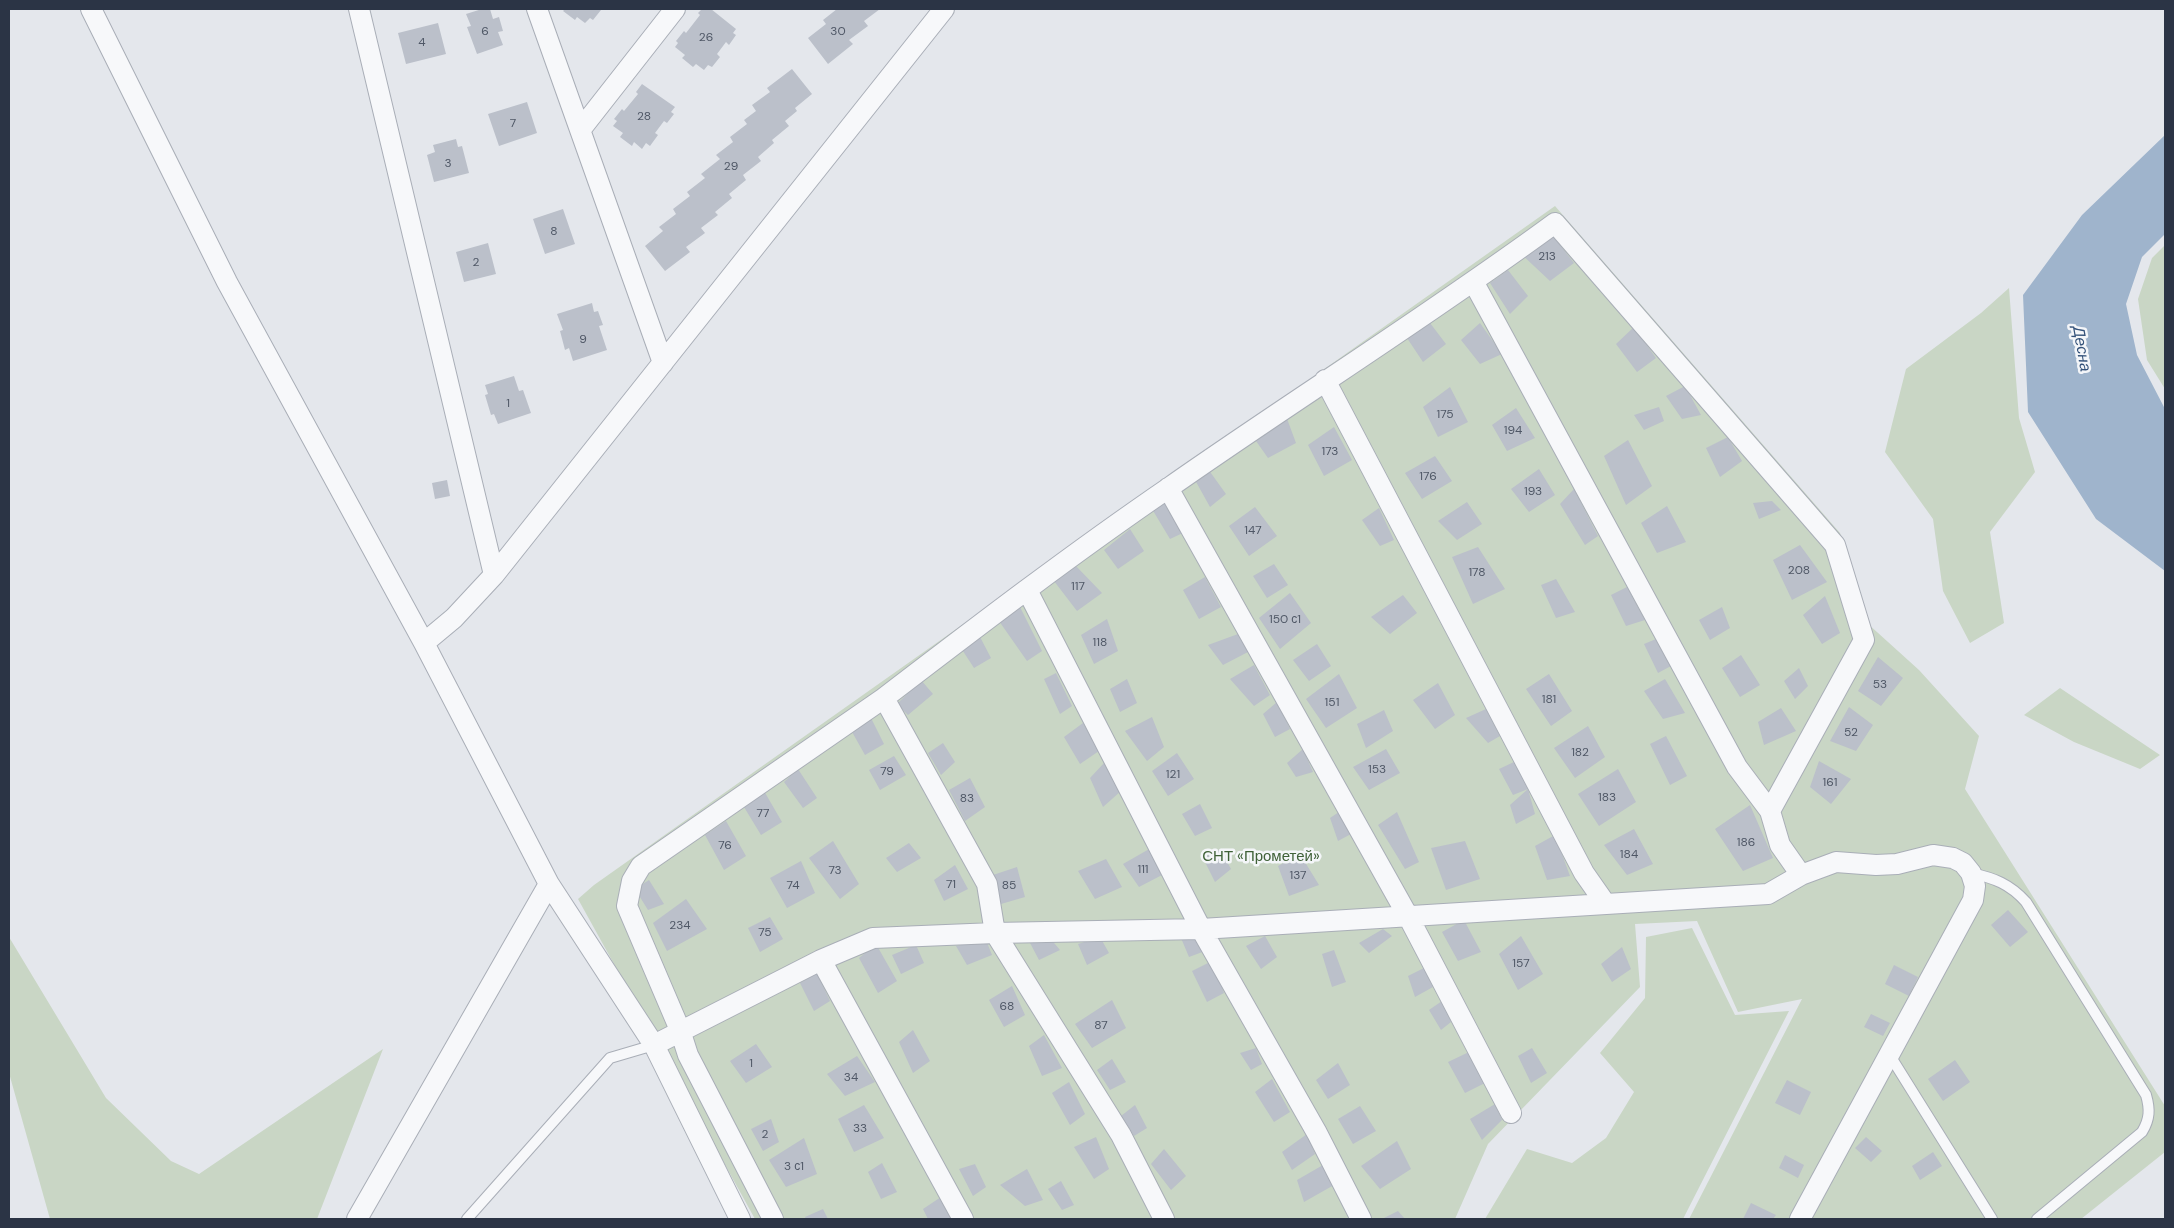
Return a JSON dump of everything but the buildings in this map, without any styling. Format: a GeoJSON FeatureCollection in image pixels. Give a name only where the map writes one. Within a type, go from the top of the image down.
{"type":"FeatureCollection","features":[{"type":"Feature","properties":{"kind":"street"},"geometry":{"type":"LineString","coordinates":[[91,9],[227,282],[424,643],[549,884],[654,1044],[740,1219]]}},
{"type":"Feature","properties":{"kind":"street"},"geometry":{"type":"LineString","coordinates":[[359,9],[494,575]]}},
{"type":"Feature","properties":{"kind":"street"},"geometry":{"type":"LineString","coordinates":[[537,9],[581,128],[663,363]]}},
{"type":"Feature","properties":{"kind":"street"},"geometry":{"type":"LineString","coordinates":[[581,128],[675,9]]}},
{"type":"Feature","properties":{"kind":"street"},"geometry":{"type":"LineString","coordinates":[[424,643],[454,618],[494,575],[944,9]]}},
{"type":"Feature","properties":{"kind":"street"},"geometry":{"type":"LineString","coordinates":[[773,1219],[688,1055],[680,1030],[627,906],[632,880],[641,866],[884,698],[1027,590],[1168,488],[1325,380],[1474,282],[1555,223],[1835,545],[1864,640],[1770,811]]}},
{"type":"Feature","properties":{"kind":"street"},"geometry":{"type":"LineString","coordinates":[[1474,282],[1737,767],[1770,811],[1780,845],[1801,876]]}},
{"type":"Feature","properties":{"kind":"street"},"geometry":{"type":"LineString","coordinates":[[1325,380],[1584,873],[1605,903]]}},
{"type":"Feature","properties":{"kind":"street"},"geometry":{"type":"LineString","coordinates":[[1168,488],[1408,918],[1511,1113]]}},
{"type":"Feature","properties":{"kind":"street"},"geometry":{"type":"LineString","coordinates":[[1027,590],[1202,929],[1317,1133],[1360,1219]]}},
{"type":"Feature","properties":{"kind":"street"},"geometry":{"type":"LineString","coordinates":[[884,698],[987,884],[995,933],[1121,1135],[1164,1219]]}},
{"type":"Feature","properties":{"kind":"street"},"geometry":{"type":"LineString","coordinates":[[654,1044],[821,960],[873,938],[995,933],[1202,929],[1408,918],[1605,903],[1768,894],[1801,876],[1836,862],[1876,865],[1897,864],[1933,855],[1953,858],[1963,863],[1971,873],[1975,886],[1972,900],[1800,1219]]}},
{"type":"Feature","properties":{"kind":"street"},"geometry":{"type":"LineString","coordinates":[[357,1219],[549,884]]}},
{"type":"Feature","properties":{"kind":"street"},"geometry":{"type":"LineString","coordinates":[[821,960],[963,1219]]}},
{"type":"Feature","properties":{"kind":"lane"},"geometry":{"type":"LineString","coordinates":[[1971,873],[1993,877],[2006,884],[2026,902],[2146,1095],[2149,1106],[2147,1124],[2142,1132],[2037,1219]]}},
{"type":"Feature","properties":{"kind":"lane"},"geometry":{"type":"LineString","coordinates":[[468,1219],[610,1058],[654,1044]]}},
{"type":"Feature","properties":{"kind":"lane"},"geometry":{"type":"LineString","coordinates":[[1889,1054],[1992,1219]]}},
{"type":"Feature","properties":{"kind":"green space","name":"СНТ «Прометей»"},"geometry":{"type":"Polygon","coordinates":[[[1555,206],[1840,533],[1867,623],[1919,670],[1979,736],[1965,789],[2165,1106],[2165,1152],[2081,1219],[1689,1219],[1802,999],[1738,1012],[1697,921],[1635,924],[1640,987],[1488,1144],[1455,1219],[755,1219],[578,899],[594,885],[1555,206]]]}},
{"type":"Feature","properties":{"kind":"green space"},"geometry":{"type":"Polygon","coordinates":[[[2165,245],[2165,389],[2147,360],[2138,299],[2152,258],[2165,245]]]}},
{"type":"Feature","properties":{"kind":"green space"},"geometry":{"type":"Polygon","coordinates":[[[2009,288],[2019,418],[2035,472],[1990,532],[2004,623],[1970,643],[1943,591],[1933,519],[1885,452],[1906,369],[1981,313],[2009,288]]]}},
{"type":"Feature","properties":{"kind":"green space"},"geometry":{"type":"Polygon","coordinates":[[[2060,688],[2160,755],[2140,769],[2074,742],[2024,715],[2060,688]]]}},
{"type":"Feature","properties":{"kind":"green space"},"geometry":{"type":"Polygon","coordinates":[[[1692,928],[1735,1015],[1789,1011],[1683,1219],[1485,1219],[1527,1149],[1572,1163],[1606,1138],[1634,1092],[1600,1053],[1645,998],[1646,937],[1692,928]]]}},
{"type":"Feature","properties":{"kind":"green space"},"geometry":{"type":"Polygon","coordinates":[[[9,937],[106,1098],[171,1161],[199,1174],[383,1049],[317,1219],[50,1219],[9,1073],[9,937]]]}},
{"type":"Feature","properties":{"kind":"water","name":"Десна"},"geometry":{"type":"Polygon","coordinates":[[[2165,135],[2165,234],[2142,257],[2126,304],[2137,355],[2165,409],[2165,571],[2096,519],[2028,412],[2023,295],[2082,215],[2165,135]]]}}]}
